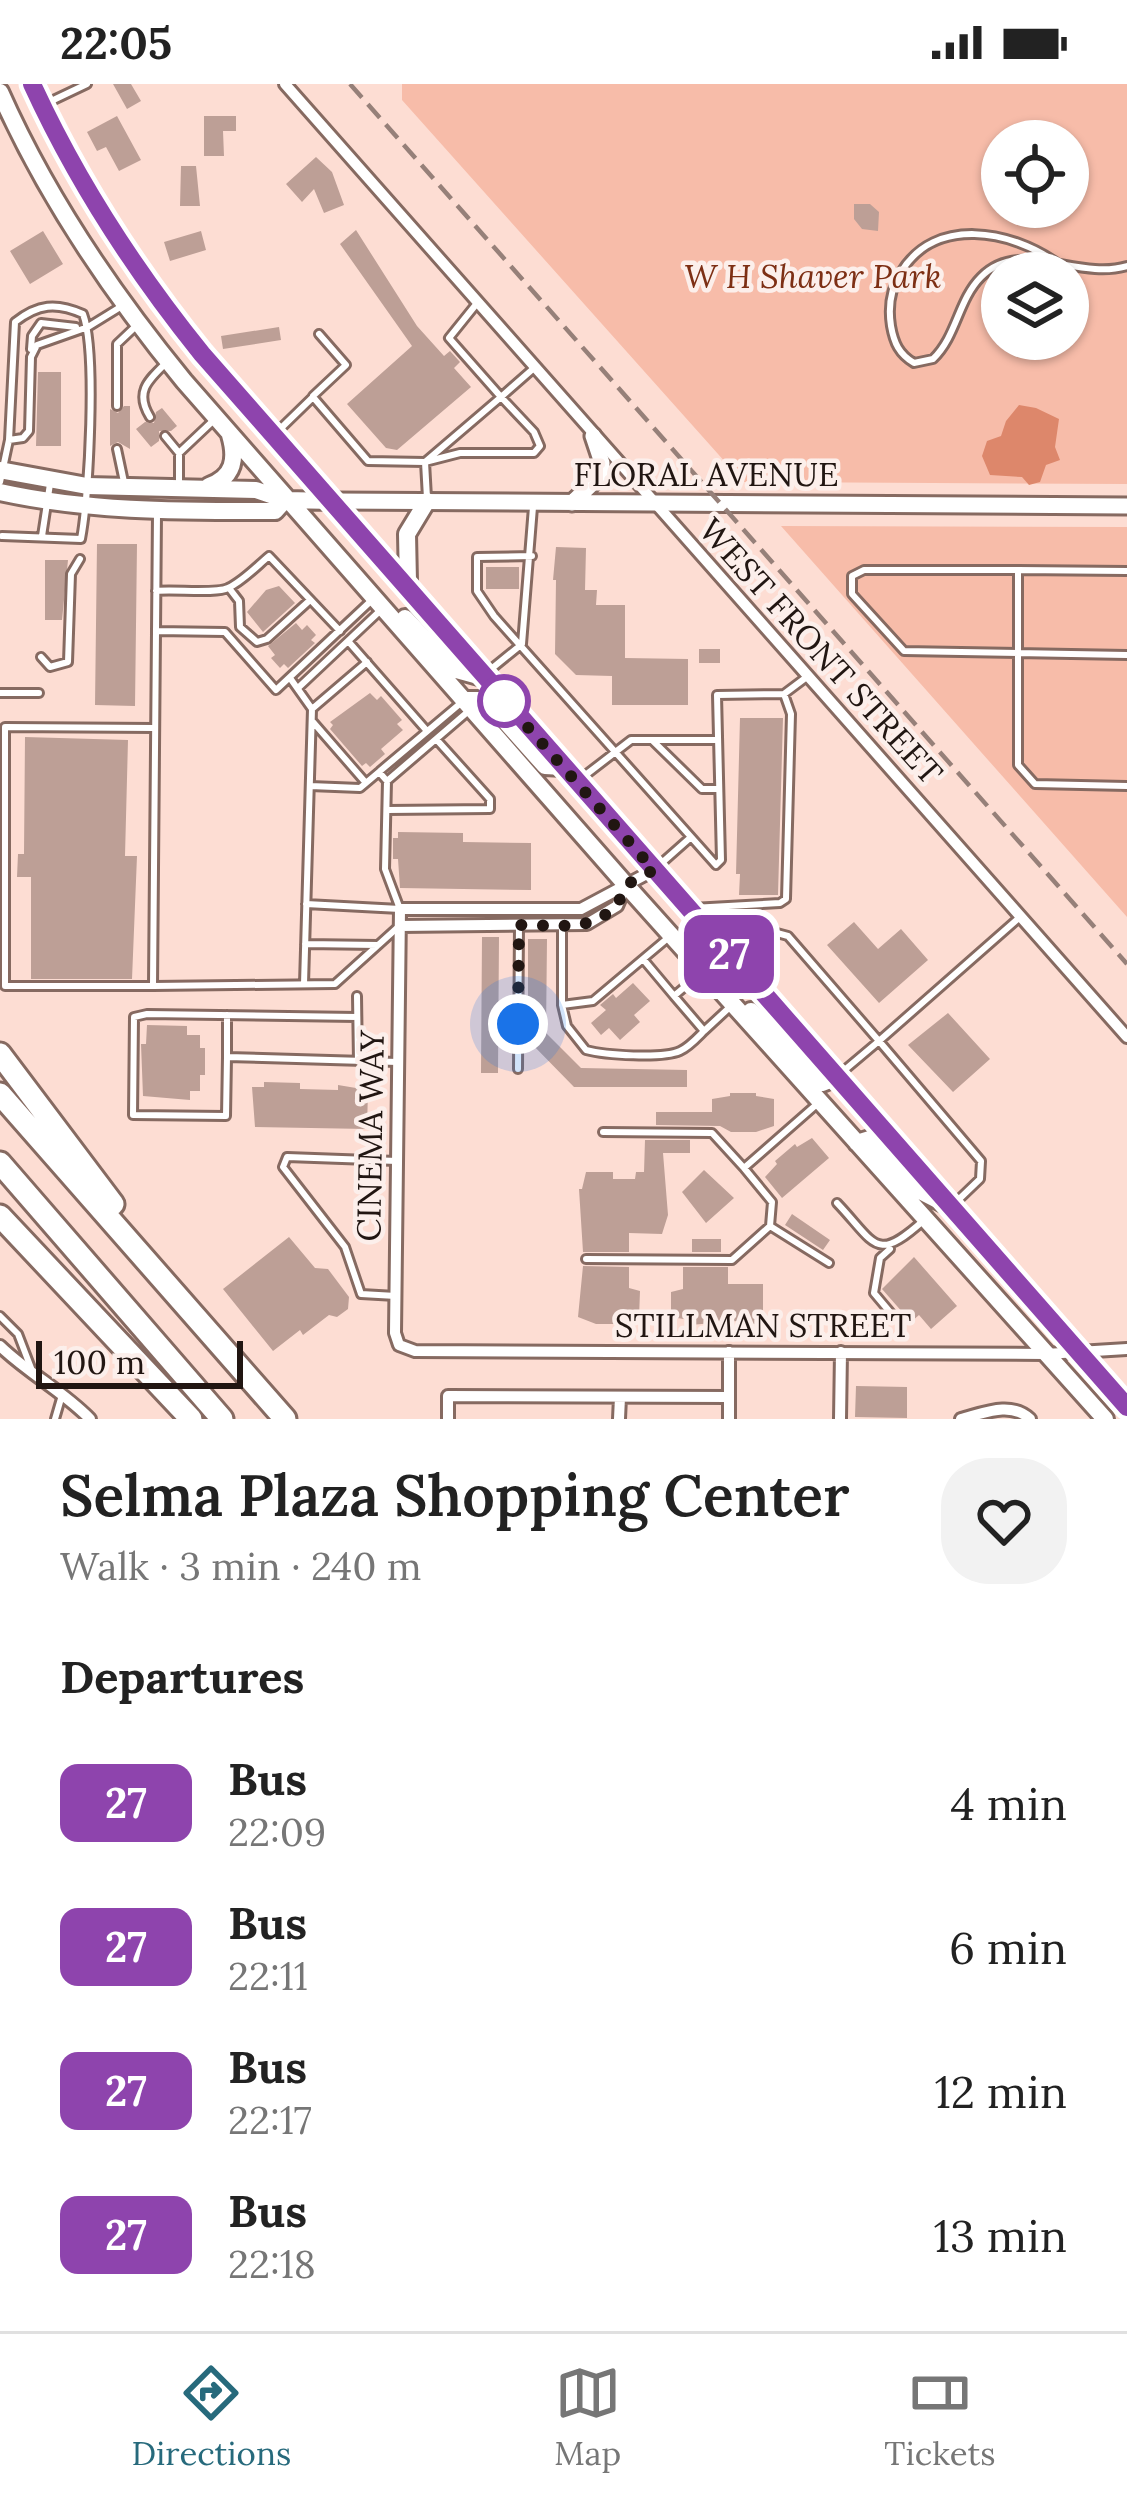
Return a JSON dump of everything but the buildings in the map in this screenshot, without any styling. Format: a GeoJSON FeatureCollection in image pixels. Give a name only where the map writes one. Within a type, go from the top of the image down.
{"type":"FeatureCollection","features":[{"type":"Feature","properties":{"kind":"highway"},"geometry":{"type":"LineString","coordinates":[[0,1054],[213,1339]]}},
{"type":"Feature","properties":{"kind":"highway"},"geometry":{"type":"LineString","coordinates":[[0,1094],[285,1419]]}},
{"type":"Feature","properties":{"kind":"highway"},"geometry":{"type":"LineString","coordinates":[[0,1163],[222,1419]]}},
{"type":"Feature","properties":{"kind":"highway"},"geometry":{"type":"LineString","coordinates":[[0,1216],[191,1419]]}},
{"type":"Feature","properties":{"kind":"main road"},"geometry":{"type":"LineString","coordinates":[[32,84],[98,207],[162,304],[1127,1407]]}},
{"type":"Feature","properties":{"kind":"main road"},"geometry":{"type":"LineString","coordinates":[[1,96],[57,202],[168,361],[285,500],[1105,1419]]}},
{"type":"Feature","properties":{"kind":"main road"},"geometry":{"type":"LineString","coordinates":[[201,489],[229,475],[234,454],[230,434]]}},
{"type":"Feature","properties":{"kind":"main road"},"geometry":{"type":"LineString","coordinates":[[572,503],[601,475],[593,436]]}},
{"type":"Feature","properties":{"kind":"main road","name":"FLORAL AVENUE"},"geometry":{"type":"LineString","coordinates":[[1,474],[124,489],[256,490],[285,500],[1127,506]]}},
{"type":"Feature","properties":{"kind":"main road","name":"FLORAL AVENUE"},"geometry":{"type":"LineString","coordinates":[[0,492],[86,508],[157,511],[275,511],[285,500]]}},
{"type":"Feature","properties":{"kind":"main road"},"geometry":{"type":"LineString","coordinates":[[410,588],[405,540],[427,501]]}},
{"type":"Feature","properties":{"kind":"main road"},"geometry":{"type":"LineString","coordinates":[[379,603],[393,608],[422,632],[453,668],[483,676]]}},
{"type":"Feature","properties":{"kind":"main road"},"geometry":{"type":"LineString","coordinates":[[468,704],[486,700],[545,766],[563,767]]}},
{"type":"Feature","properties":{"kind":"main road"},"geometry":{"type":"LineString","coordinates":[[734,1004],[757,1014],[822,1083],[837,1077]]}},
{"type":"Feature","properties":{"kind":"main road"},"geometry":{"type":"LineString","coordinates":[[857,1144],[875,1142],[918,1190],[952,1207]]}},
{"type":"Feature","properties":{"kind":"street","name":"WEST FRONT STREET"},"geometry":{"type":"LineString","coordinates":[[285,84],[1127,1037]]}},
{"type":"Feature","properties":{"kind":"street"},"geometry":{"type":"LineString","coordinates":[[400,909],[581,909],[654,870]]}},
{"type":"Feature","properties":{"kind":"street"},"geometry":{"type":"LineString","coordinates":[[400,926],[586,924],[617,906],[626,885]]}},
{"type":"Feature","properties":{"kind":"street","name":"CINEMA WAY"},"geometry":{"type":"LineString","coordinates":[[399,1345],[395,1333],[400,909]]}},
{"type":"Feature","properties":{"kind":"street","name":"STILLMAN STREET"},"geometry":{"type":"LineString","coordinates":[[399,1345],[415,1351],[1046,1354],[1127,1349]]}},
{"type":"Feature","properties":{"kind":"street"},"geometry":{"type":"LineString","coordinates":[[0,1346],[90,1419]]}},
{"type":"Feature","properties":{"kind":"street"},"geometry":{"type":"LineString","coordinates":[[729,1352],[729,1419]]}},
{"type":"Feature","properties":{"kind":"street"},"geometry":{"type":"LineString","coordinates":[[840,1419],[841,1352]]}},
{"type":"Feature","properties":{"kind":"street"},"geometry":{"type":"LineString","coordinates":[[448,1419],[448,1396],[729,1397]]}},
{"type":"Feature","properties":{"kind":"street"},"geometry":{"type":"LineString","coordinates":[[620,1397],[620,1419]]}},
{"type":"Feature","properties":{"kind":"street"},"geometry":{"type":"LineString","coordinates":[[961,1419],[1010,1408],[1030,1419]]}},
{"type":"Feature","properties":{"kind":"lane"},"geometry":{"type":"LineString","coordinates":[[42,106],[87,84]]}},
{"type":"Feature","properties":{"kind":"lane"},"geometry":{"type":"LineString","coordinates":[[949,236],[992,236],[1030,246],[1057,263],[1020,259],[986,271],[970,288],[940,353],[920,363],[899,351],[890,319],[891,298],[903,268],[925,246],[949,236]]}},
{"type":"Feature","properties":{"kind":"lane"},"geometry":{"type":"LineString","coordinates":[[1089,271],[1127,266]]}},
{"type":"Feature","properties":{"kind":"lane"},"geometry":{"type":"LineString","coordinates":[[313,397],[368,461],[425,462],[460,453],[534,453],[540,446],[534,431],[449,338],[478,302]]}},
{"type":"Feature","properties":{"kind":"lane"},"geometry":{"type":"LineString","coordinates":[[31,357],[41,341],[84,328],[124,304]]}},
{"type":"Feature","properties":{"kind":"lane"},"geometry":{"type":"LineString","coordinates":[[1,474],[9,440],[15,322],[34,307],[64,305],[83,314],[88,486],[81,539],[2,536]]}},
{"type":"Feature","properties":{"kind":"lane"},"geometry":{"type":"LineString","coordinates":[[9,440],[23,438],[29,431],[32,336],[41,323],[84,328]]}},
{"type":"Feature","properties":{"kind":"lane"},"geometry":{"type":"LineString","coordinates":[[117,406],[117,344],[138,324]]}},
{"type":"Feature","properties":{"kind":"lane"},"geometry":{"type":"LineString","coordinates":[[275,434],[346,365],[319,334]]}},
{"type":"Feature","properties":{"kind":"lane"},"geometry":{"type":"LineString","coordinates":[[150,417],[142,397],[144,384],[168,361]]}},
{"type":"Feature","properties":{"kind":"lane"},"geometry":{"type":"LineString","coordinates":[[425,462],[536,367]]}},
{"type":"Feature","properties":{"kind":"lane"},"geometry":{"type":"LineString","coordinates":[[179,453],[216,418]]}},
{"type":"Feature","properties":{"kind":"lane"},"geometry":{"type":"LineString","coordinates":[[165,436],[179,453],[179,489]]}},
{"type":"Feature","properties":{"kind":"lane"},"geometry":{"type":"LineString","coordinates":[[117,448],[124,489],[157,511],[153,986]]}},
{"type":"Feature","properties":{"kind":"lane"},"geometry":{"type":"LineString","coordinates":[[425,462],[427,501]]}},
{"type":"Feature","properties":{"kind":"lane"},"geometry":{"type":"LineString","coordinates":[[42,536],[50,480]]}},
{"type":"Feature","properties":{"kind":"lane"},"geometry":{"type":"LineString","coordinates":[[483,676],[522,644],[533,503]]}},
{"type":"Feature","properties":{"kind":"lane"},"geometry":{"type":"LineString","coordinates":[[156,590],[229,588],[269,556],[340,631]]}},
{"type":"Feature","properties":{"kind":"lane"},"geometry":{"type":"LineString","coordinates":[[532,556],[477,557],[477,590],[494,616],[716,865],[721,860],[717,695],[784,694],[808,676]]}},
{"type":"Feature","properties":{"kind":"lane"},"geometry":{"type":"LineString","coordinates":[[41,657],[56,668],[70,657],[70,574],[80,559]]}},
{"type":"Feature","properties":{"kind":"lane"},"geometry":{"type":"LineString","coordinates":[[1127,571],[864,570],[850,584],[853,594],[904,650],[1127,655]]}},
{"type":"Feature","properties":{"kind":"lane"},"geometry":{"type":"LineString","coordinates":[[1018,570],[1018,765],[1035,784],[1127,786]]}},
{"type":"Feature","properties":{"kind":"lane"},"geometry":{"type":"LineString","coordinates":[[229,588],[239,601],[240,627],[257,642],[267,639],[310,600]]}},
{"type":"Feature","properties":{"kind":"lane"},"geometry":{"type":"LineString","coordinates":[[156,631],[224,632],[276,690],[340,631],[379,603]]}},
{"type":"Feature","properties":{"kind":"lane"},"geometry":{"type":"LineString","coordinates":[[298,688],[348,641],[379,603]]}},
{"type":"Feature","properties":{"kind":"lane"},"geometry":{"type":"LineString","coordinates":[[348,641],[428,731]]}},
{"type":"Feature","properties":{"kind":"lane"},"geometry":{"type":"LineString","coordinates":[[312,709],[367,662]]}},
{"type":"Feature","properties":{"kind":"lane"},"geometry":{"type":"LineString","coordinates":[[290,678],[312,709],[304,984]]}},
{"type":"Feature","properties":{"kind":"lane"},"geometry":{"type":"LineString","coordinates":[[0,693],[39,693]]}},
{"type":"Feature","properties":{"kind":"lane"},"geometry":{"type":"LineString","coordinates":[[687,908],[786,899],[791,714],[784,694]]}},
{"type":"Feature","properties":{"kind":"lane"},"geometry":{"type":"LineString","coordinates":[[310,787],[360,788],[468,704]]}},
{"type":"Feature","properties":{"kind":"lane"},"geometry":{"type":"LineString","coordinates":[[387,781],[468,704]]}},
{"type":"Feature","properties":{"kind":"lane"},"geometry":{"type":"LineString","coordinates":[[311,721],[366,783]]}},
{"type":"Feature","properties":{"kind":"lane"},"geometry":{"type":"LineString","coordinates":[[155,728],[5,727],[5,986],[334,984],[400,926]]}},
{"type":"Feature","properties":{"kind":"lane"},"geometry":{"type":"LineString","coordinates":[[387,809],[490,808],[490,800],[436,739]]}},
{"type":"Feature","properties":{"kind":"lane"},"geometry":{"type":"LineString","coordinates":[[577,783],[631,740],[718,740]]}},
{"type":"Feature","properties":{"kind":"lane"},"geometry":{"type":"LineString","coordinates":[[652,740],[702,789],[719,789]]}},
{"type":"Feature","properties":{"kind":"lane"},"geometry":{"type":"LineString","coordinates":[[306,904],[400,909],[385,869],[387,781],[379,772]]}},
{"type":"Feature","properties":{"kind":"lane"},"geometry":{"type":"LineString","coordinates":[[654,870],[691,837]]}},
{"type":"Feature","properties":{"kind":"lane"},"geometry":{"type":"LineString","coordinates":[[837,1077],[1021,917]]}},
{"type":"Feature","properties":{"kind":"lane"},"geometry":{"type":"LineString","coordinates":[[518,1069],[519,925]]}},
{"type":"Feature","properties":{"kind":"lane"},"geometry":{"type":"LineString","coordinates":[[562,926],[562,1005],[571,1034],[593,1053],[668,1054],[684,1049],[734,1004]]}},
{"type":"Feature","properties":{"kind":"lane"},"geometry":{"type":"LineString","coordinates":[[726,952],[762,929],[782,932],[879,1041],[981,1162],[980,1179],[952,1207]]}},
{"type":"Feature","properties":{"kind":"lane"},"geometry":{"type":"LineString","coordinates":[[562,1005],[593,1001],[672,935]]}},
{"type":"Feature","properties":{"kind":"lane"},"geometry":{"type":"LineString","coordinates":[[305,944],[378,945]]}},
{"type":"Feature","properties":{"kind":"lane"},"geometry":{"type":"LineString","coordinates":[[643,959],[704,1031]]}},
{"type":"Feature","properties":{"kind":"lane"},"geometry":{"type":"LineString","coordinates":[[674,996],[704,970]]}},
{"type":"Feature","properties":{"kind":"lane"},"geometry":{"type":"LineString","coordinates":[[357,996],[358,1061]]}},
{"type":"Feature","properties":{"kind":"lane"},"geometry":{"type":"LineString","coordinates":[[227,1015],[226,1116],[134,1115],[134,1017],[227,1015],[357,1017]]}},
{"type":"Feature","properties":{"kind":"lane"},"geometry":{"type":"LineString","coordinates":[[227,1058],[398,1063]]}},
{"type":"Feature","properties":{"kind":"lane"},"geometry":{"type":"LineString","coordinates":[[744,1168],[820,1102]]}},
{"type":"Feature","properties":{"kind":"lane"},"geometry":{"type":"LineString","coordinates":[[586,1259],[732,1260],[770,1226],[772,1202],[712,1133],[603,1132]]}},
{"type":"Feature","properties":{"kind":"lane"},"geometry":{"type":"LineString","coordinates":[[396,1296],[361,1294],[345,1247],[283,1167],[287,1157],[397,1161]]}},
{"type":"Feature","properties":{"kind":"lane"},"geometry":{"type":"LineString","coordinates":[[837,1203],[875,1244],[898,1243]]}},
{"type":"Feature","properties":{"kind":"lane"},"geometry":{"type":"LineString","coordinates":[[895,1318],[874,1293],[880,1258],[924,1220]]}},
{"type":"Feature","properties":{"kind":"lane"},"geometry":{"type":"LineString","coordinates":[[770,1226],[829,1263]]}},
{"type":"Feature","properties":{"kind":"lane"},"geometry":{"type":"LineString","coordinates":[[0,1316],[18,1334],[31,1368],[45,1385]]}},
{"type":"Feature","properties":{"kind":"lane"},"geometry":{"type":"LineString","coordinates":[[55,1419],[62,1395]]}},
{"type":"Feature","properties":{"kind":"green space","name":"W H Shaver Park"},"geometry":{"type":"Polygon","coordinates":[[[402,84],[1127,84],[1127,484],[743,482],[402,100],[402,84]]]}},
{"type":"Feature","properties":{"kind":"green space"},"geometry":{"type":"Polygon","coordinates":[[[781,526],[1127,527],[1127,917],[781,526]]]}},
{"type":"Feature","properties":{"kind":"shaded area"},"geometry":{"type":"Polygon","coordinates":[[[1019,405],[1059,419],[1055,447],[1060,460],[1046,465],[1040,482],[1029,485],[1022,477],[990,475],[982,456],[987,441],[1001,436],[1019,405]]]}},
{"type":"Feature","properties":{"kind":"railway"},"geometry":{"type":"LineString","coordinates":[[350,84],[1127,964]]}},
{"type":"Feature","properties":{"kind":"bus line","name":"27"},"geometry":{"type":"LineString","coordinates":[[32,84],[130,258],[202,354],[1127,1407]]}},
{"type":"Feature","properties":{"kind":"route"},"geometry":{"type":"LineString","coordinates":[[504,701],[502,698],[654,870],[626,885],[617,906],[598,920],[576,926],[519,925],[518,1024]]}}]}
